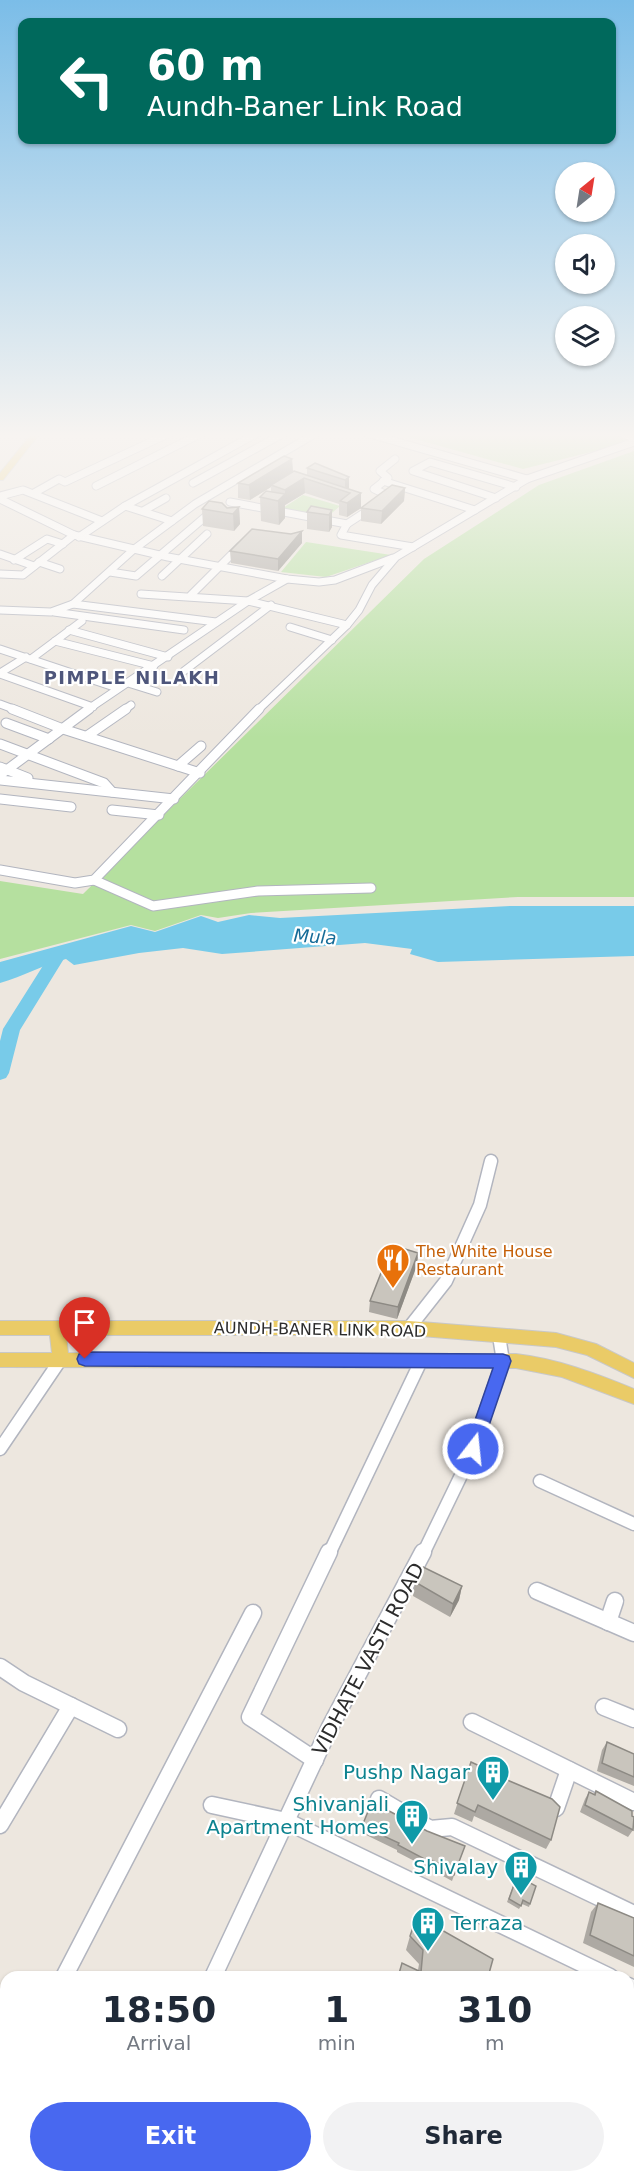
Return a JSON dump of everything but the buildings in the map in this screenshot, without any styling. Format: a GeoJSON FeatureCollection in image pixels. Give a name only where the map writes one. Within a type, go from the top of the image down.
{"type":"FeatureCollection","features":[{"type":"Feature","properties":{"kind":"main road","name":"AUNDH-BANER LINK ROAD"},"geometry":{"type":"LineString","coordinates":[[0,1328],[409,1328],[556,1340],[590,1349],[634,1371]]}},
{"type":"Feature","properties":{"kind":"main road"},"geometry":{"type":"LineString","coordinates":[[57,1328],[61,1359]]}},
{"type":"Feature","properties":{"kind":"main road","name":"AUNDH-BANER LINK ROAD"},"geometry":{"type":"LineString","coordinates":[[0,1360],[503,1361],[548,1364],[634,1397]]}},
{"type":"Feature","properties":{"kind":"street"},"geometry":{"type":"LineString","coordinates":[[49,534],[42,538],[63,544]]}},
{"type":"Feature","properties":{"kind":"street"},"geometry":{"type":"LineString","coordinates":[[70,534],[179,560],[287,579],[327,582],[396,557],[435,534]]}},
{"type":"Feature","properties":{"kind":"street"},"geometry":{"type":"LineString","coordinates":[[0,574],[22,575],[80,534]]}},
{"type":"Feature","properties":{"kind":"street"},"geometry":{"type":"LineString","coordinates":[[51,612],[73,604],[154,534]]}},
{"type":"Feature","properties":{"kind":"street"},"geometry":{"type":"LineString","coordinates":[[110,572],[134,577],[185,534]]}},
{"type":"Feature","properties":{"kind":"street"},"geometry":{"type":"LineString","coordinates":[[162,576],[207,534]]}},
{"type":"Feature","properties":{"kind":"street"},"geometry":{"type":"LineString","coordinates":[[342,534],[413,547]]}},
{"type":"Feature","properties":{"kind":"street"},"geometry":{"type":"LineString","coordinates":[[14,560],[46,539]]}},
{"type":"Feature","properties":{"kind":"street"},"geometry":{"type":"LineString","coordinates":[[190,595],[244,542]]}},
{"type":"Feature","properties":{"kind":"street"},"geometry":{"type":"LineString","coordinates":[[0,554],[14,560],[60,569]]}},
{"type":"Feature","properties":{"kind":"street"},"geometry":{"type":"LineString","coordinates":[[94,880],[200,773],[259,709],[347,625],[375,581],[396,557]]}},
{"type":"Feature","properties":{"kind":"street"},"geometry":{"type":"LineString","coordinates":[[354,573],[367,575],[375,581]]}},
{"type":"Feature","properties":{"kind":"street"},"geometry":{"type":"LineString","coordinates":[[0,775],[4,769],[29,755],[117,688],[168,657],[248,601],[287,579]]}},
{"type":"Feature","properties":{"kind":"street"},"geometry":{"type":"LineString","coordinates":[[141,594],[190,595],[248,601],[347,625]]}},
{"type":"Feature","properties":{"kind":"street"},"geometry":{"type":"LineString","coordinates":[[73,604],[216,622]]}},
{"type":"Feature","properties":{"kind":"street"},"geometry":{"type":"LineString","coordinates":[[184,671],[271,605]]}},
{"type":"Feature","properties":{"kind":"street"},"geometry":{"type":"LineString","coordinates":[[0,610],[51,612],[184,630]]}},
{"type":"Feature","properties":{"kind":"street"},"geometry":{"type":"LineString","coordinates":[[0,674],[56,641],[82,621]]}},
{"type":"Feature","properties":{"kind":"street"},"geometry":{"type":"LineString","coordinates":[[290,627],[332,640]]}},
{"type":"Feature","properties":{"kind":"street"},"geometry":{"type":"LineString","coordinates":[[69,630],[168,657]]}},
{"type":"Feature","properties":{"kind":"street"},"geometry":{"type":"LineString","coordinates":[[56,641],[153,666]]}},
{"type":"Feature","properties":{"kind":"street"},"geometry":{"type":"LineString","coordinates":[[0,650],[117,688]]}},
{"type":"Feature","properties":{"kind":"street"},"geometry":{"type":"LineString","coordinates":[[0,674],[93,707]]}},
{"type":"Feature","properties":{"kind":"street"},"geometry":{"type":"LineString","coordinates":[[128,683],[157,692]]}},
{"type":"Feature","properties":{"kind":"street"},"geometry":{"type":"LineString","coordinates":[[0,705],[63,729],[200,773]]}},
{"type":"Feature","properties":{"kind":"street"},"geometry":{"type":"LineString","coordinates":[[87,736],[131,705]]}},
{"type":"Feature","properties":{"kind":"street"},"geometry":{"type":"LineString","coordinates":[[6,723],[49,740]]}},
{"type":"Feature","properties":{"kind":"street"},"geometry":{"type":"LineString","coordinates":[[0,744],[104,783],[112,792]]}},
{"type":"Feature","properties":{"kind":"street"},"geometry":{"type":"LineString","coordinates":[[178,766],[201,746]]}},
{"type":"Feature","properties":{"kind":"street"},"geometry":{"type":"LineString","coordinates":[[4,769],[27,781]]}},
{"type":"Feature","properties":{"kind":"street"},"geometry":{"type":"LineString","coordinates":[[0,780],[27,781],[174,799]]}},
{"type":"Feature","properties":{"kind":"street"},"geometry":{"type":"LineString","coordinates":[[15,801],[27,781]]}},
{"type":"Feature","properties":{"kind":"street"},"geometry":{"type":"LineString","coordinates":[[0,799],[71,807]]}},
{"type":"Feature","properties":{"kind":"street"},"geometry":{"type":"LineString","coordinates":[[112,810],[159,815]]}},
{"type":"Feature","properties":{"kind":"street"},"geometry":{"type":"LineString","coordinates":[[0,870],[75,883],[94,880],[153,906],[258,891],[371,888]]}},
{"type":"Feature","properties":{"kind":"street"},"geometry":{"type":"LineString","coordinates":[[409,1328],[446,1281],[480,1205],[491,1161]]}},
{"type":"Feature","properties":{"kind":"street","name":"VIDHATE VASTI ROAD"},"geometry":{"type":"LineString","coordinates":[[216,1971],[315,1760],[468,1461],[503,1361],[499,1336]]}},
{"type":"Feature","properties":{"kind":"street"},"geometry":{"type":"LineString","coordinates":[[0,1449],[61,1359]]}},
{"type":"Feature","properties":{"kind":"street"},"geometry":{"type":"LineString","coordinates":[[315,1760],[250,1717],[421,1361]]}},
{"type":"Feature","properties":{"kind":"street"},"geometry":{"type":"LineString","coordinates":[[540,1481],[634,1524]]}},
{"type":"Feature","properties":{"kind":"street"},"geometry":{"type":"LineString","coordinates":[[537,1591],[634,1633]]}},
{"type":"Feature","properties":{"kind":"street"},"geometry":{"type":"LineString","coordinates":[[608,1622],[615,1601]]}},
{"type":"Feature","properties":{"kind":"street"},"geometry":{"type":"LineString","coordinates":[[67,1971],[253,1613]]}},
{"type":"Feature","properties":{"kind":"street"},"geometry":{"type":"LineString","coordinates":[[0,1667],[24,1683],[118,1729]]}},
{"type":"Feature","properties":{"kind":"street"},"geometry":{"type":"LineString","coordinates":[[0,1825],[71,1706]]}},
{"type":"Feature","properties":{"kind":"street"},"geometry":{"type":"LineString","coordinates":[[604,1707],[634,1719]]}},
{"type":"Feature","properties":{"kind":"street"},"geometry":{"type":"LineString","coordinates":[[472,1722],[634,1802]]}},
{"type":"Feature","properties":{"kind":"street"},"geometry":{"type":"LineString","coordinates":[[556,1808],[569,1770]]}},
{"type":"Feature","properties":{"kind":"street"},"geometry":{"type":"LineString","coordinates":[[379,1799],[430,1829],[452,1827],[634,1914]]}},
{"type":"Feature","properties":{"kind":"street"},"geometry":{"type":"LineString","coordinates":[[212,1805],[286,1821],[598,1971]]}},
{"type":"Feature","properties":{"kind":"green space"},"geometry":{"type":"Polygon","coordinates":[[[463,534],[634,534],[634,897],[518,897],[251,913],[218,918],[201,915],[155,931],[131,925],[0,959],[0,881],[83,894],[424,559],[463,534]]]}},
{"type":"Feature","properties":{"kind":"green space"},"geometry":{"type":"Polygon","coordinates":[[[306,542],[391,555],[326,577],[281,572],[306,542]]]}},
{"type":"Feature","properties":{"kind":"water","name":"Mula"},"geometry":{"type":"Polygon","coordinates":[[[510,906],[634,906],[634,956],[438,962],[410,954],[412,949],[365,943],[222,954],[183,948],[139,953],[74,965],[66,959],[0,983],[0,962],[131,926],[155,932],[201,916],[218,922],[249,915],[280,918],[510,906]]]}},
{"type":"Feature","properties":{"kind":"waterway"},"geometry":{"type":"LineString","coordinates":[[0,1073],[12,1029],[57,957]]}},
{"type":"Feature","properties":{"kind":"place","name":"The White House Restaurant"},"geometry":{"type":"Point","coordinates":[393,1289]}},
{"type":"Feature","properties":{"kind":"place","name":"Pushp Nagar"},"geometry":{"type":"Point","coordinates":[493,1801]}},
{"type":"Feature","properties":{"kind":"place","name":"Shivanjali Apartment Homes"},"geometry":{"type":"Point","coordinates":[412,1845]}},
{"type":"Feature","properties":{"kind":"place","name":"Shivalay"},"geometry":{"type":"Point","coordinates":[521,1896]}},
{"type":"Feature","properties":{"kind":"place","name":"Terraza"},"geometry":{"type":"Point","coordinates":[428,1952]}},
{"type":"Feature","properties":{"kind":"district","name":"PIMPLE NILAKH"},"geometry":{"type":"Point","coordinates":[132,678]}},
{"type":"Feature","properties":{"kind":"route"},"geometry":{"type":"LineString","coordinates":[[85,1359],[503,1361],[476,1434],[473,1449]]}}]}
